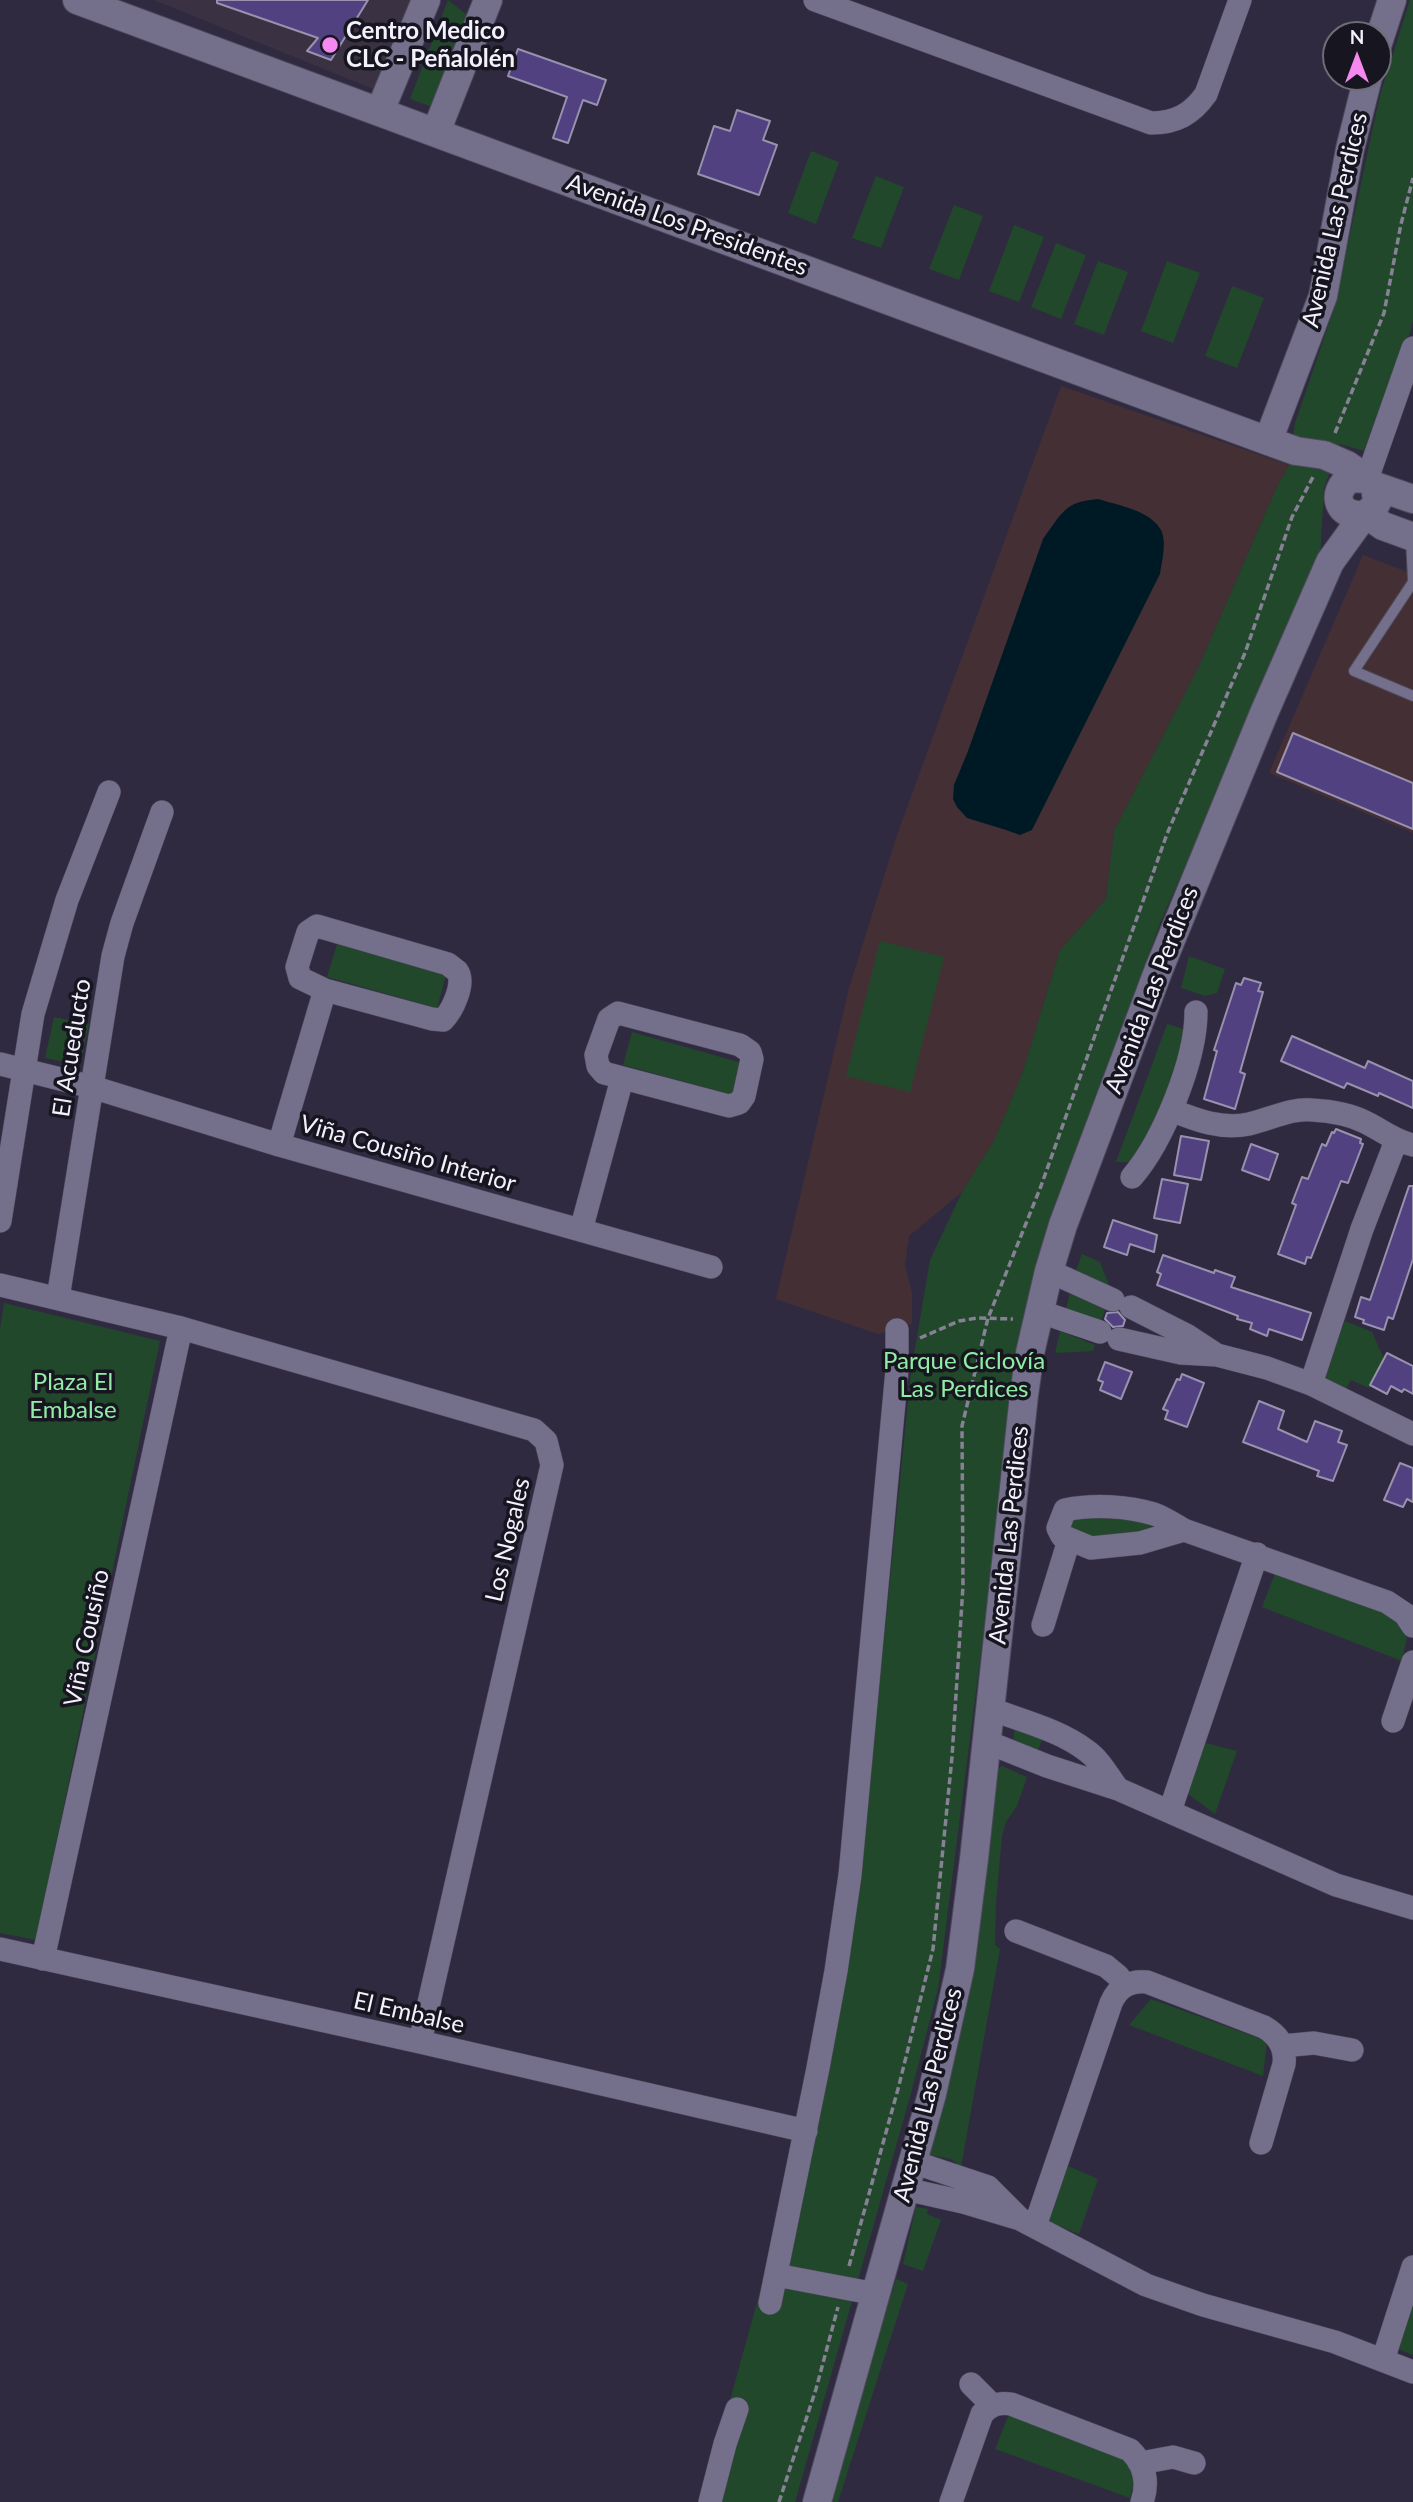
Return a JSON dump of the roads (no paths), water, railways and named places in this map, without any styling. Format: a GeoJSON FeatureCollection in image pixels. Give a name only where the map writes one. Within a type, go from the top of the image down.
{"type":"FeatureCollection","features":[{"type":"Feature","properties":{"kind":"street","name":"Avenida Los Presidentes"},"geometry":{"type":"LineString","coordinates":[[77,0],[1268,441],[1296,451],[1324,455],[1347,465],[1371,482],[1413,499]]}},
{"type":"Feature","properties":{"kind":"street"},"geometry":{"type":"LineString","coordinates":[[380,111],[426,0]]}},
{"type":"Feature","properties":{"kind":"street"},"geometry":{"type":"LineString","coordinates":[[436,132],[488,0]]}},
{"type":"Feature","properties":{"kind":"street"},"geometry":{"type":"LineString","coordinates":[[815,0],[1151,123],[1180,119],[1197,108],[1206,94],[1240,0]]}},
{"type":"Feature","properties":{"kind":"street"},"geometry":{"type":"LineString","coordinates":[[1385,21],[1392,0]]}},
{"type":"Feature","properties":{"kind":"street","name":"Avenida Las Perdices"},"geometry":{"type":"LineString","coordinates":[[1268,441],[1323,296],[1350,149],[1364,91]]}},
{"type":"Feature","properties":{"kind":"street"},"geometry":{"type":"LineString","coordinates":[[1371,482],[1412,353]]}},
{"type":"Feature","properties":{"kind":"street","name":"Avenida Los Presidentes"},"geometry":{"type":"LineString","coordinates":[[1296,451],[1325,472],[1353,506],[1383,526],[1412,537]]}},
{"type":"Feature","properties":{"kind":"street","name":"Avenida Las Perdices"},"geometry":{"type":"LineString","coordinates":[[817,2502],[913,2162],[960,1969],[1024,1395],[1038,1311],[1067,1214],[1159,969],[1353,506],[1373,509],[1377,502],[1371,482]]}},
{"type":"Feature","properties":{"kind":"street","name":"El Acueducto"},"geometry":{"type":"LineString","coordinates":[[0,1221],[33,1014],[67,900],[109,792]]}},
{"type":"Feature","properties":{"kind":"street","name":"El Acueducto"},"geometry":{"type":"LineString","coordinates":[[58,1298],[113,956],[122,923],[163,812]]}},
{"type":"Feature","properties":{"kind":"street"},"geometry":{"type":"LineString","coordinates":[[317,926],[448,964],[457,971],[460,981],[450,1013],[443,1020],[325,990],[300,978],[298,967],[308,932],[317,926]]}},
{"type":"Feature","properties":{"kind":"street"},"geometry":{"type":"LineString","coordinates":[[279,1145],[325,990]]}},
{"type":"Feature","properties":{"kind":"street"},"geometry":{"type":"LineString","coordinates":[[1132,1177],[1151,1152],[1171,1110],[1195,1035],[1196,1012]]}},
{"type":"Feature","properties":{"kind":"street"},"geometry":{"type":"LineString","coordinates":[[618,1013],[740,1045],[750,1052],[752,1059],[744,1096],[739,1103],[729,1106],[622,1079],[604,1073],[598,1066],[596,1055],[609,1019],[618,1013]]}},
{"type":"Feature","properties":{"kind":"street","name":"Viña Cousiño Interior"},"geometry":{"type":"LineString","coordinates":[[0,1064],[92,1087],[279,1145],[711,1267]]}},
{"type":"Feature","properties":{"kind":"street"},"geometry":{"type":"LineString","coordinates":[[582,1230],[622,1079]]}},
{"type":"Feature","properties":{"kind":"street"},"geometry":{"type":"LineString","coordinates":[[1171,1110],[1200,1121],[1231,1125],[1248,1124],[1289,1112],[1323,1111],[1364,1122],[1404,1143],[1362,1229],[1311,1384]]}},
{"type":"Feature","properties":{"kind":"street"},"geometry":{"type":"LineString","coordinates":[[1049,1271],[1122,1303],[1188,1336],[1217,1355]]}},
{"type":"Feature","properties":{"kind":"street","name":"Los Nogales"},"geometry":{"type":"LineString","coordinates":[[0,1285],[181,1328],[534,1430],[546,1441],[552,1465],[420,2042]]}},
{"type":"Feature","properties":{"kind":"street"},"geometry":{"type":"LineString","coordinates":[[1038,1311],[1166,1351],[1217,1355],[1267,1368],[1311,1384],[1413,1434]]}},
{"type":"Feature","properties":{"kind":"street","name":"Viña Cousiño"},"geometry":{"type":"LineString","coordinates":[[43,1959],[181,1328]]}},
{"type":"Feature","properties":{"kind":"street"},"geometry":{"type":"LineString","coordinates":[[771,2303],[836,1971],[850,1875],[897,1341]]}},
{"type":"Feature","properties":{"kind":"street"},"geometry":{"type":"LineString","coordinates":[[1184,1530],[1140,1543],[1091,1548],[1062,1536],[1058,1528],[1065,1510],[1074,1508],[1126,1508],[1157,1515],[1184,1530],[1387,1602],[1405,1614],[1413,1624]]}},
{"type":"Feature","properties":{"kind":"street"},"geometry":{"type":"LineString","coordinates":[[1042,1625],[1069,1540]]}},
{"type":"Feature","properties":{"kind":"street"},"geometry":{"type":"LineString","coordinates":[[1170,1811],[1257,1554]]}},
{"type":"Feature","properties":{"kind":"street"},"geometry":{"type":"LineString","coordinates":[[1393,1721],[1413,1662]]}},
{"type":"Feature","properties":{"kind":"street"},"geometry":{"type":"LineString","coordinates":[[991,1709],[1057,1734],[1086,1750],[1099,1762],[1118,1788]]}},
{"type":"Feature","properties":{"kind":"street"},"geometry":{"type":"LineString","coordinates":[[987,1741],[1047,1766],[1118,1788],[1336,1885],[1413,1908]]}},
{"type":"Feature","properties":{"kind":"street"},"geometry":{"type":"LineString","coordinates":[[1016,1931],[1105,1966],[1125,1985]]}},
{"type":"Feature","properties":{"kind":"street","name":"El Embalse"},"geometry":{"type":"LineString","coordinates":[[0,1949],[420,2042],[806,2132]]}},
{"type":"Feature","properties":{"kind":"street"},"geometry":{"type":"LineString","coordinates":[[1028,2223],[1111,2003],[1125,1985],[1147,1982],[1264,2027],[1277,2037],[1282,2046],[1284,2064],[1261,2143]]}},
{"type":"Feature","properties":{"kind":"street"},"geometry":{"type":"LineString","coordinates":[[1282,2046],[1314,2043],[1352,2050]]}},
{"type":"Feature","properties":{"kind":"street"},"geometry":{"type":"LineString","coordinates":[[913,2162],[988,2187],[1028,2223]]}},
{"type":"Feature","properties":{"kind":"street"},"geometry":{"type":"LineString","coordinates":[[905,2189],[990,2210],[1028,2223],[1155,2289],[1214,2309],[1335,2342],[1413,2372]]}},
{"type":"Feature","properties":{"kind":"street"},"geometry":{"type":"LineString","coordinates":[[1383,2360],[1413,2267]]}},
{"type":"Feature","properties":{"kind":"street"},"geometry":{"type":"LineString","coordinates":[[776,2275],[876,2294]]}},
{"type":"Feature","properties":{"kind":"street"},"geometry":{"type":"LineString","coordinates":[[971,2385],[992,2405]]}},
{"type":"Feature","properties":{"kind":"street"},"geometry":{"type":"LineString","coordinates":[[951,2502],[982,2414],[998,2403],[1011,2404],[1123,2445],[1141,2463],[1146,2479],[1142,2502]]}},
{"type":"Feature","properties":{"kind":"street"},"geometry":{"type":"LineString","coordinates":[[710,2502],[724,2444],[737,2409]]}},
{"type":"Feature","properties":{"kind":"street"},"geometry":{"type":"LineString","coordinates":[[1141,2463],[1173,2457],[1194,2463]]}},
{"type":"Feature","properties":{"kind":"lane"},"geometry":{"type":"LineString","coordinates":[[1412,537],[1413,581],[1354,671],[1413,696]]}},
{"type":"Feature","properties":{"kind":"water"},"geometry":{"type":"Polygon","coordinates":[[[1098,499],[1133,509],[1156,523],[1164,540],[1160,574],[1032,830],[1020,835],[967,818],[953,799],[954,785],[1043,539],[1065,510],[1078,503],[1098,499]]]}},
{"type":"Feature","properties":{"kind":"place","name":"Centro Medico CLC - Peñalolén"},"geometry":{"type":"Point","coordinates":[330,45]}},
{"type":"Feature","properties":{"kind":"park label","name":"Parque Ciclovía Las Perdices"},"geometry":{"type":"Point","coordinates":[964,1375]}},
{"type":"Feature","properties":{"kind":"park label","name":"Plaza El Embalse"},"geometry":{"type":"Point","coordinates":[73,1396]}}]}
